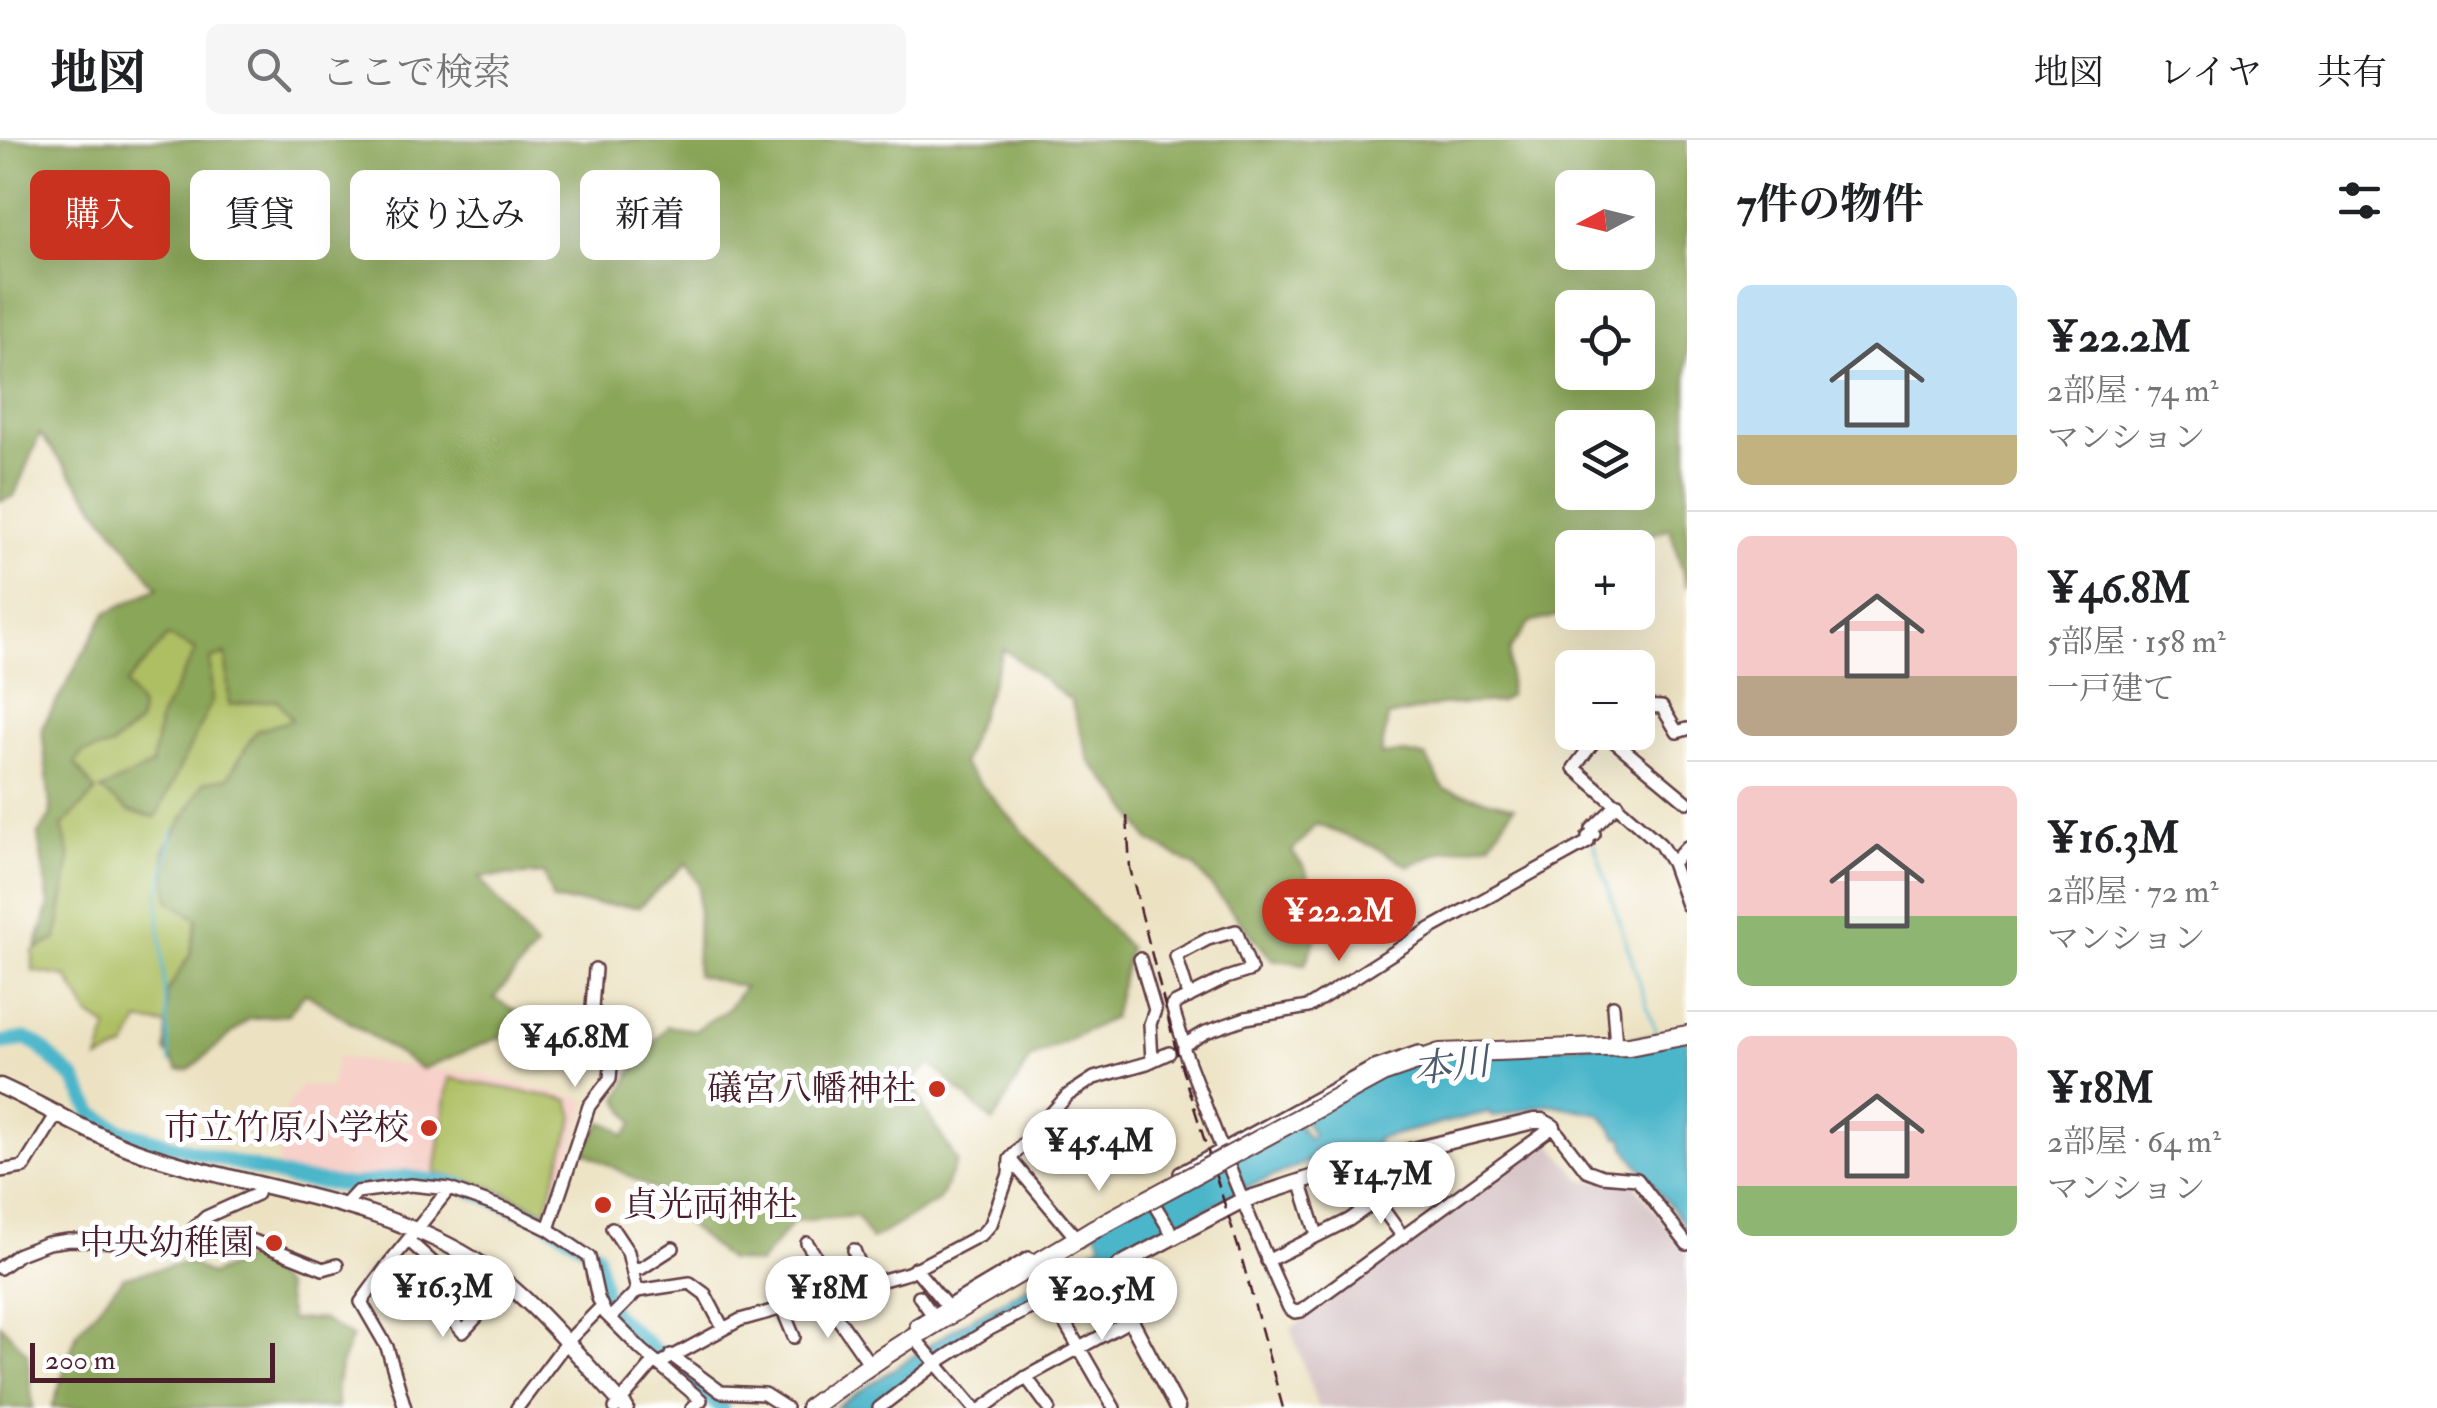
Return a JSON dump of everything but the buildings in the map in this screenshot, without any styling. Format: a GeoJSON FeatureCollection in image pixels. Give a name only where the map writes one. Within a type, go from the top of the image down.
{"type":"FeatureCollection","features":[{"type":"Feature","properties":{"kind":"highway"},"geometry":{"type":"LineString","coordinates":[[947,1312],[1097,1234],[1382,1073],[1420,1057],[1616,1042],[1687,1032]]}},
{"type":"Feature","properties":{"kind":"highway"},"geometry":{"type":"LineString","coordinates":[[1420,1057],[1468,1060],[1632,1054],[1687,1045]]}},
{"type":"Feature","properties":{"kind":"highway"},"geometry":{"type":"LineString","coordinates":[[826,1408],[947,1312],[1074,1236],[1097,1234]]}},
{"type":"Feature","properties":{"kind":"highway"},"geometry":{"type":"LineString","coordinates":[[810,1408],[868,1364],[917,1338]]}},
{"type":"Feature","properties":{"kind":"main road"},"geometry":{"type":"LineString","coordinates":[[0,1086],[130,1148],[343,1206],[475,1260],[529,1304],[621,1406]]}},
{"type":"Feature","properties":{"kind":"main road"},"geometry":{"type":"LineString","coordinates":[[1177,1408],[1114,1289],[1113,1274],[1128,1259],[1240,1196],[1300,1182],[1351,1164],[1534,1121],[1553,1127]]}},
{"type":"Feature","properties":{"kind":"street"},"geometry":{"type":"LineString","coordinates":[[1655,706],[1662,706],[1678,732],[1687,730]]}},
{"type":"Feature","properties":{"kind":"street"},"geometry":{"type":"LineString","coordinates":[[1588,750],[1574,768],[1660,844],[1672,863],[1687,905]]}},
{"type":"Feature","properties":{"kind":"street"},"geometry":{"type":"LineString","coordinates":[[1624,750],[1687,802]]}},
{"type":"Feature","properties":{"kind":"street"},"geometry":{"type":"LineString","coordinates":[[1184,1045],[1206,1032],[1246,1018],[1308,1007],[1432,928],[1588,842],[1588,836],[1594,834],[1592,829],[1618,804]]}},
{"type":"Feature","properties":{"kind":"street"},"geometry":{"type":"LineString","coordinates":[[1672,863],[1687,847]]}},
{"type":"Feature","properties":{"kind":"street"},"geometry":{"type":"LineString","coordinates":[[1189,997],[1176,956],[1236,930],[1252,970],[1172,1006],[1240,1196],[1288,1308],[1295,1312],[1553,1127],[1586,1170],[1602,1176],[1637,1178],[1687,1244]]}},
{"type":"Feature","properties":{"kind":"street"},"geometry":{"type":"LineString","coordinates":[[1140,960],[1155,1010],[1150,1024],[1152,1061]]}},
{"type":"Feature","properties":{"kind":"street"},"geometry":{"type":"LineString","coordinates":[[549,1225],[589,1106],[610,1079],[613,1039],[592,1008],[596,969]]}},
{"type":"Feature","properties":{"kind":"street"},"geometry":{"type":"LineString","coordinates":[[1613,1006],[1616,1042],[1687,1032]]}},
{"type":"Feature","properties":{"kind":"street"},"geometry":{"type":"LineString","coordinates":[[621,1406],[663,1360],[722,1328],[915,1268],[982,1234],[990,1224],[1010,1174],[1010,1159],[1077,1086],[1169,1052]]}},
{"type":"Feature","properties":{"kind":"street"},"geometry":{"type":"LineString","coordinates":[[1010,1159],[1074,1236],[1372,1068],[1420,1057]]}},
{"type":"Feature","properties":{"kind":"street"},"geometry":{"type":"LineString","coordinates":[[0,1170],[24,1168],[58,1112]]}},
{"type":"Feature","properties":{"kind":"street"},"geometry":{"type":"LineString","coordinates":[[1351,1164],[1403,1236]]}},
{"type":"Feature","properties":{"kind":"street"},"geometry":{"type":"LineString","coordinates":[[1300,1182],[1317,1235]]}},
{"type":"Feature","properties":{"kind":"street"},"geometry":{"type":"LineString","coordinates":[[0,1268],[19,1254],[48,1243],[122,1242],[187,1235],[206,1217],[257,1194],[260,1184]]}},
{"type":"Feature","properties":{"kind":"street"},"geometry":{"type":"LineString","coordinates":[[343,1206],[357,1192],[411,1184],[449,1189],[549,1225],[589,1257],[601,1307],[663,1360],[700,1400],[692,1408]]}},
{"type":"Feature","properties":{"kind":"street"},"geometry":{"type":"LineString","coordinates":[[405,1408],[387,1347],[360,1302],[449,1189]]}},
{"type":"Feature","properties":{"kind":"street"},"geometry":{"type":"LineString","coordinates":[[1148,1194],[1171,1233]]}},
{"type":"Feature","properties":{"kind":"street"},"geometry":{"type":"LineString","coordinates":[[1267,1261],[1349,1220],[1376,1201]]}},
{"type":"Feature","properties":{"kind":"street"},"geometry":{"type":"LineString","coordinates":[[612,1228],[628,1252],[637,1292]]}},
{"type":"Feature","properties":{"kind":"street"},"geometry":{"type":"LineString","coordinates":[[195,1230],[254,1241],[323,1269],[337,1265]]}},
{"type":"Feature","properties":{"kind":"street"},"geometry":{"type":"LineString","coordinates":[[390,1262],[463,1332],[484,1309],[412,1235]]}},
{"type":"Feature","properties":{"kind":"street"},"geometry":{"type":"LineString","coordinates":[[807,1244],[818,1260],[832,1310],[868,1364]]}},
{"type":"Feature","properties":{"kind":"street"},"geometry":{"type":"LineString","coordinates":[[632,1270],[673,1248]]}},
{"type":"Feature","properties":{"kind":"street"},"geometry":{"type":"LineString","coordinates":[[854,1250],[867,1285]]}},
{"type":"Feature","properties":{"kind":"street"},"geometry":{"type":"LineString","coordinates":[[915,1268],[947,1312]]}},
{"type":"Feature","properties":{"kind":"street"},"geometry":{"type":"LineString","coordinates":[[879,1408],[934,1364],[988,1330],[1096,1274],[1113,1274]]}},
{"type":"Feature","properties":{"kind":"street"},"geometry":{"type":"LineString","coordinates":[[610,1318],[637,1292],[690,1283],[706,1294],[722,1328]]}},
{"type":"Feature","properties":{"kind":"street"},"geometry":{"type":"LineString","coordinates":[[919,1296],[947,1312]]}},
{"type":"Feature","properties":{"kind":"street"},"geometry":{"type":"LineString","coordinates":[[1052,1299],[1114,1408]]}},
{"type":"Feature","properties":{"kind":"street"},"geometry":{"type":"LineString","coordinates":[[517,1408],[566,1343],[601,1307]]}},
{"type":"Feature","properties":{"kind":"street"},"geometry":{"type":"LineString","coordinates":[[782,1308],[794,1338]]}},
{"type":"Feature","properties":{"kind":"street"},"geometry":{"type":"LineString","coordinates":[[983,1408],[1026,1376],[1131,1320]]}},
{"type":"Feature","properties":{"kind":"street"},"geometry":{"type":"LineString","coordinates":[[917,1338],[934,1364],[974,1408]]}},
{"type":"Feature","properties":{"kind":"street"},"geometry":{"type":"LineString","coordinates":[[663,1360],[721,1392],[764,1394],[786,1408]]}},
{"type":"Feature","properties":{"kind":"street"},"geometry":{"type":"LineString","coordinates":[[1026,1376],[1049,1408]]}},
{"type":"Feature","properties":{"kind":"shaded area","name":"市立竹原小学校"},"geometry":{"type":"Polygon","coordinates":[[[337,1057],[482,1075],[588,1101],[547,1218],[487,1191],[448,1179],[403,1175],[346,1182],[279,1173],[278,1139],[287,1105],[302,1085],[330,1088],[337,1057]]]}},
{"type":"Feature","properties":{"kind":"shaded area"},"geometry":{"type":"Polygon","coordinates":[[[1548,1139],[1582,1181],[1633,1182],[1687,1254],[1687,1408],[1318,1408],[1291,1329],[1548,1139]]]}},
{"type":"Feature","properties":{"kind":"green space"},"geometry":{"type":"Polygon","coordinates":[[[0,140],[1687,140],[1687,588],[1670,528],[1655,533],[1655,530],[1555,530],[1555,616],[1529,623],[1510,650],[1509,696],[1499,702],[1440,705],[1388,717],[1381,755],[1404,753],[1426,757],[1444,789],[1514,807],[1490,843],[1443,851],[1409,866],[1316,824],[1292,852],[1305,868],[1324,919],[1305,964],[1272,959],[1195,867],[1149,840],[1120,796],[1090,762],[1071,701],[1004,649],[962,764],[1129,948],[1113,1018],[1030,1058],[993,1122],[931,1064],[914,1079],[925,1110],[957,1161],[939,1200],[871,1240],[857,1216],[794,1221],[759,1264],[728,1260],[688,1225],[670,1198],[583,1151],[602,1122],[624,1136],[634,1123],[618,1099],[635,1067],[667,1026],[695,1030],[728,1009],[744,987],[696,975],[699,885],[686,863],[639,907],[553,901],[544,874],[479,877],[536,948],[494,998],[521,1014],[518,1030],[422,1069],[305,993],[288,1014],[249,1019],[189,1070],[178,1070],[166,1052],[167,992],[190,955],[197,919],[169,901],[164,851],[204,782],[228,778],[256,731],[292,720],[278,700],[229,705],[226,654],[210,659],[212,701],[156,817],[130,812],[101,790],[152,765],[160,717],[196,650],[168,636],[126,684],[141,708],[139,723],[110,747],[82,753],[75,764],[96,792],[62,826],[70,858],[57,939],[36,949],[49,905],[38,835],[51,815],[42,728],[106,613],[158,588],[40,434],[14,496],[0,501],[0,140]]]}},
{"type":"Feature","properties":{"kind":"green space"},"geometry":{"type":"Polygon","coordinates":[[[169,635],[196,651],[160,717],[152,765],[130,812],[210,658],[226,654],[278,700],[293,721],[256,731],[228,778],[190,955],[167,992],[168,1025],[139,1021],[126,1048],[98,1060],[108,1028],[89,1015],[67,977],[33,971],[33,951],[57,939],[70,858],[62,826],[75,764],[82,752],[110,747],[141,708],[126,684],[169,635]]]}},
{"type":"Feature","properties":{"kind":"green space"},"geometry":{"type":"Polygon","coordinates":[[[449,1078],[569,1100],[574,1117],[545,1211],[494,1188],[435,1173],[449,1078]]]}},
{"type":"Feature","properties":{"kind":"green space"},"geometry":{"type":"Polygon","coordinates":[[[250,1257],[284,1287],[290,1320],[321,1319],[352,1337],[339,1372],[338,1408],[52,1408],[77,1332],[124,1277],[188,1262],[211,1275],[250,1257]]]}},
{"type":"Feature","properties":{"kind":"green space"},"geometry":{"type":"Polygon","coordinates":[[[0,1324],[27,1353],[33,1408],[0,1408],[0,1324]]]}},
{"type":"Feature","properties":{"kind":"water","name":"本川"},"geometry":{"type":"Polygon","coordinates":[[[1687,1031],[1687,1228],[1625,1147],[1623,1137],[1618,1137],[1600,1114],[1549,1104],[1492,1117],[1489,1112],[1376,1139],[1377,1146],[1341,1152],[1334,1145],[1323,1151],[1320,1148],[1314,1152],[1317,1158],[1248,1187],[973,1333],[870,1408],[835,1408],[955,1328],[1102,1244],[1092,1225],[1293,1116],[1308,1139],[1313,1135],[1299,1111],[1401,1059],[1598,1043],[1687,1031]]]}},
{"type":"Feature","properties":{"kind":"waterway"},"geometry":{"type":"LineString","coordinates":[[170,1063],[158,900],[173,830]]}},
{"type":"Feature","properties":{"kind":"waterway"},"geometry":{"type":"LineString","coordinates":[[1594,844],[1656,1033]]}},
{"type":"Feature","properties":{"kind":"waterway"},"geometry":{"type":"LineString","coordinates":[[0,1043],[25,1039],[37,1044],[75,1080],[93,1114],[122,1131],[292,1179],[352,1186],[405,1177],[459,1185],[543,1219],[596,1253],[606,1302],[614,1315],[722,1408]]}},
{"type":"Feature","properties":{"kind":"railway"},"geometry":{"type":"LineString","coordinates":[[1127,816],[1130,868],[1176,1050],[1241,1256],[1283,1408]]}},
{"type":"Feature","properties":{"kind":"place","name":"礒宮八幡神社"},"geometry":{"type":"Point","coordinates":[937,1089]}},
{"type":"Feature","properties":{"kind":"place","name":"市立竹原小学校"},"geometry":{"type":"Point","coordinates":[429,1128]}},
{"type":"Feature","properties":{"kind":"place","name":"貞光両神社"},"geometry":{"type":"Point","coordinates":[603,1205]}},
{"type":"Feature","properties":{"kind":"place","name":"中央幼稚園"},"geometry":{"type":"Point","coordinates":[274,1243]}}]}
